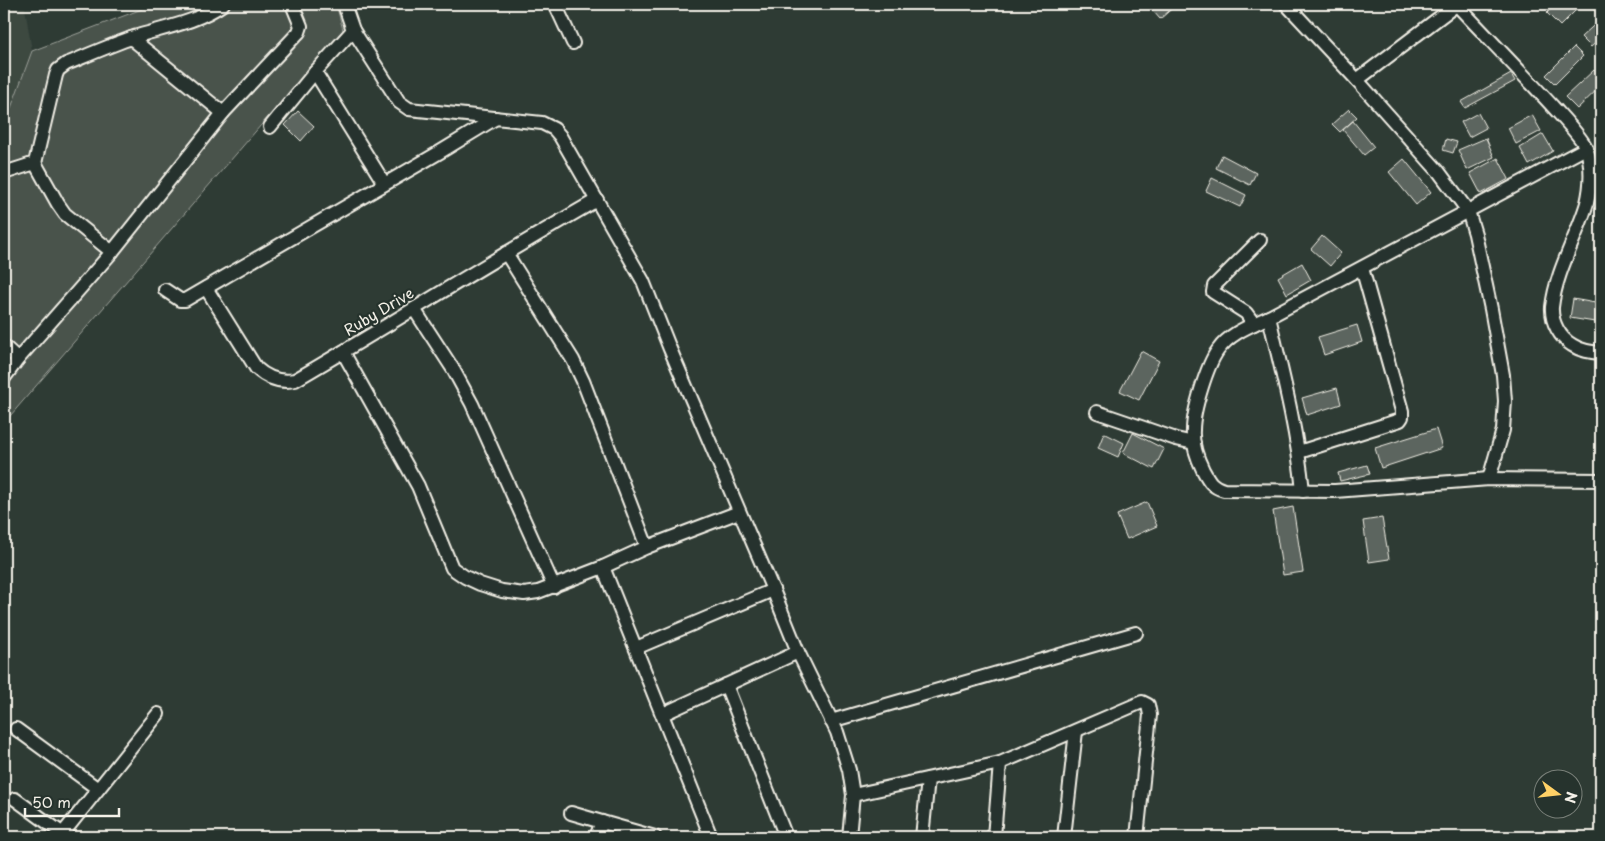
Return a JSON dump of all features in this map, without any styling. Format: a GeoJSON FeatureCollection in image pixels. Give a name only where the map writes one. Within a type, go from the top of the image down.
{"type":"FeatureCollection","features":[{"type":"Feature","properties":{"kind":"street"},"geometry":{"type":"LineString","coordinates":[[112,252],[65,214],[35,163],[58,70],[66,64],[131,38],[194,18],[223,4]]}},
{"type":"Feature","properties":{"kind":"street"},"geometry":{"type":"LineString","coordinates":[[4,378],[18,359],[112,252],[223,113],[299,32],[301,26],[292,4]]}},
{"type":"Feature","properties":{"kind":"street"},"geometry":{"type":"LineString","coordinates":[[344,4],[353,30],[399,102],[409,109],[542,123],[554,129],[560,136],[643,282],[798,652],[836,732],[849,770],[854,795],[849,837]]}},
{"type":"Feature","properties":{"kind":"street"},"geometry":{"type":"LineString","coordinates":[[554,4],[573,43]]}},
{"type":"Feature","properties":{"kind":"street"},"geometry":{"type":"LineString","coordinates":[[1286,4],[1439,172],[1468,211],[1475,234],[1503,375],[1505,401],[1503,430],[1489,479]]}},
{"type":"Feature","properties":{"kind":"street"},"geometry":{"type":"LineString","coordinates":[[1357,80],[1456,4],[1552,105],[1586,148],[1591,177],[1586,203],[1559,279],[1552,308],[1555,326],[1563,339],[1573,346],[1601,353]]}},
{"type":"Feature","properties":{"kind":"street"},"geometry":{"type":"LineString","coordinates":[[270,127],[315,72],[353,30]]}},
{"type":"Feature","properties":{"kind":"street"},"geometry":{"type":"LineString","coordinates":[[131,38],[223,113]]}},
{"type":"Feature","properties":{"kind":"street"},"geometry":{"type":"LineString","coordinates":[[315,72],[384,184]]}},
{"type":"Feature","properties":{"kind":"street"},"geometry":{"type":"LineString","coordinates":[[165,290],[180,300],[185,300],[496,118]]}},
{"type":"Feature","properties":{"kind":"street"},"geometry":{"type":"LineString","coordinates":[[1586,148],[1362,268],[1233,334],[1219,348],[1210,362],[1198,400],[1192,429],[1199,463],[1210,484],[1224,490],[1303,492],[1489,479],[1601,480]]}},
{"type":"Feature","properties":{"kind":"street"},"geometry":{"type":"LineString","coordinates":[[4,173],[35,163]]}},
{"type":"Feature","properties":{"kind":"street","name":"Ruby Drive"},"geometry":{"type":"LineString","coordinates":[[206,288],[256,368],[282,382],[295,380],[465,279],[506,252],[597,200]]}},
{"type":"Feature","properties":{"kind":"street"},"geometry":{"type":"LineString","coordinates":[[1254,324],[1246,313],[1213,292],[1214,286],[1260,240]]}},
{"type":"Feature","properties":{"kind":"street"},"geometry":{"type":"LineString","coordinates":[[506,252],[580,374],[647,548]]}},
{"type":"Feature","properties":{"kind":"street"},"geometry":{"type":"LineString","coordinates":[[1299,452],[1400,420],[1402,417],[1402,411],[1362,268]]}},
{"type":"Feature","properties":{"kind":"street"},"geometry":{"type":"LineString","coordinates":[[414,309],[453,370],[472,404],[554,587]]}},
{"type":"Feature","properties":{"kind":"street"},"geometry":{"type":"LineString","coordinates":[[1269,317],[1290,403],[1299,452],[1303,492]]}},
{"type":"Feature","properties":{"kind":"street"},"geometry":{"type":"LineString","coordinates":[[4,346],[18,359]]}},
{"type":"Feature","properties":{"kind":"street"},"geometry":{"type":"LineString","coordinates":[[343,352],[418,486],[452,568],[480,584],[502,591],[538,592],[739,512]]}},
{"type":"Feature","properties":{"kind":"street"},"geometry":{"type":"LineString","coordinates":[[1097,412],[1176,440],[1194,444]]}},
{"type":"Feature","properties":{"kind":"street"},"geometry":{"type":"LineString","coordinates":[[603,567],[711,837]]}},
{"type":"Feature","properties":{"kind":"street"},"geometry":{"type":"LineString","coordinates":[[636,648],[773,590]]}},
{"type":"Feature","properties":{"kind":"street"},"geometry":{"type":"LineString","coordinates":[[830,722],[1136,633]]}},
{"type":"Feature","properties":{"kind":"street"},"geometry":{"type":"LineString","coordinates":[[663,714],[798,652]]}},
{"type":"Feature","properties":{"kind":"street"},"geometry":{"type":"LineString","coordinates":[[726,685],[786,837]]}},
{"type":"Feature","properties":{"kind":"street"},"geometry":{"type":"LineString","coordinates":[[854,795],[1000,763],[1142,702],[1148,705],[1150,716],[1137,837]]}},
{"type":"Feature","properties":{"kind":"street"},"geometry":{"type":"LineString","coordinates":[[15,799],[62,836],[158,714]]}},
{"type":"Feature","properties":{"kind":"street"},"geometry":{"type":"LineString","coordinates":[[16,729],[98,790]]}},
{"type":"Feature","properties":{"kind":"street"},"geometry":{"type":"LineString","coordinates":[[1064,837],[1076,731]]}},
{"type":"Feature","properties":{"kind":"street"},"geometry":{"type":"LineString","coordinates":[[994,837],[1000,763]]}},
{"type":"Feature","properties":{"kind":"street"},"geometry":{"type":"LineString","coordinates":[[922,837],[928,779]]}},
{"type":"Feature","properties":{"kind":"street"},"geometry":{"type":"LineString","coordinates":[[571,814],[655,837]]}},
{"type":"Feature","properties":{"kind":"street"},"geometry":{"type":"LineString","coordinates":[[596,837],[602,822]]}},
{"type":"Feature","properties":{"kind":"shaded area"},"geometry":{"type":"Polygon","coordinates":[[[155,4],[336,4],[343,30],[4,423],[4,127],[32,51],[155,4]]]}},
{"type":"Feature","properties":{"kind":"shaded area"},"geometry":{"type":"Polygon","coordinates":[[[4,7],[25,8],[32,51],[4,127],[4,7]]]}},
{"type":"Feature","properties":{"kind":"building"},"geometry":{"type":"Polygon","coordinates":[[[1147,4],[1177,4],[1160,19],[1147,4]]]}},
{"type":"Feature","properties":{"kind":"building"},"geometry":{"type":"Polygon","coordinates":[[[1555,4],[1582,4],[1560,26],[1547,13],[1555,4]]]}},
{"type":"Feature","properties":{"kind":"building"},"geometry":{"type":"Polygon","coordinates":[[[1601,19],[1601,38],[1591,47],[1581,37],[1601,19]]]}},
{"type":"Feature","properties":{"kind":"building"},"geometry":{"type":"Polygon","coordinates":[[[1574,47],[1583,56],[1555,84],[1546,75],[1574,47]]]}},
{"type":"Feature","properties":{"kind":"building"},"geometry":{"type":"Polygon","coordinates":[[[1594,70],[1601,77],[1601,86],[1577,109],[1565,97],[1594,70]]]}},
{"type":"Feature","properties":{"kind":"building"},"geometry":{"type":"Polygon","coordinates":[[[1511,74],[1515,81],[1465,108],[1461,102],[1511,74]]]}},
{"type":"Feature","properties":{"kind":"building"},"geometry":{"type":"Polygon","coordinates":[[[1349,109],[1357,117],[1340,132],[1332,124],[1349,109]]]}},
{"type":"Feature","properties":{"kind":"building"},"geometry":{"type":"Polygon","coordinates":[[[298,111],[314,126],[301,141],[285,125],[298,111]]]}},
{"type":"Feature","properties":{"kind":"building"},"geometry":{"type":"Polygon","coordinates":[[[1478,113],[1486,128],[1469,137],[1461,122],[1478,113]]]}},
{"type":"Feature","properties":{"kind":"building"},"geometry":{"type":"Polygon","coordinates":[[[1532,115],[1541,131],[1516,144],[1508,128],[1532,115]]]}},
{"type":"Feature","properties":{"kind":"building"},"geometry":{"type":"Polygon","coordinates":[[[1353,121],[1374,147],[1364,155],[1343,130],[1353,121]]]}},
{"type":"Feature","properties":{"kind":"building"},"geometry":{"type":"Polygon","coordinates":[[[1543,134],[1553,151],[1529,165],[1520,148],[1543,134]]]}},
{"type":"Feature","properties":{"kind":"building"},"geometry":{"type":"Polygon","coordinates":[[[1486,138],[1494,157],[1467,170],[1458,150],[1486,138]]]}},
{"type":"Feature","properties":{"kind":"building"},"geometry":{"type":"Polygon","coordinates":[[[1446,139],[1457,142],[1453,153],[1443,150],[1446,139]]]}},
{"type":"Feature","properties":{"kind":"building"},"geometry":{"type":"Polygon","coordinates":[[[1222,155],[1256,173],[1250,185],[1216,168],[1222,155]]]}},
{"type":"Feature","properties":{"kind":"building"},"geometry":{"type":"Polygon","coordinates":[[[1498,158],[1509,179],[1481,194],[1470,173],[1498,158]]]}},
{"type":"Feature","properties":{"kind":"building"},"geometry":{"type":"Polygon","coordinates":[[[1404,159],[1431,192],[1416,205],[1389,172],[1404,159]]]}},
{"type":"Feature","properties":{"kind":"building"},"geometry":{"type":"Polygon","coordinates":[[[1212,178],[1246,195],[1240,207],[1206,191],[1212,178]]]}},
{"type":"Feature","properties":{"kind":"building"},"geometry":{"type":"Polygon","coordinates":[[[1322,236],[1341,253],[1330,266],[1311,249],[1322,236]]]}},
{"type":"Feature","properties":{"kind":"building"},"geometry":{"type":"Polygon","coordinates":[[[1302,263],[1311,280],[1287,294],[1278,277],[1302,263]]]}},
{"type":"Feature","properties":{"kind":"building"},"geometry":{"type":"Polygon","coordinates":[[[1573,299],[1601,304],[1601,323],[1570,318],[1573,299]]]}},
{"type":"Feature","properties":{"kind":"building"},"geometry":{"type":"Polygon","coordinates":[[[1357,325],[1362,342],[1324,355],[1318,337],[1357,325]]]}},
{"type":"Feature","properties":{"kind":"building"},"geometry":{"type":"Polygon","coordinates":[[[1141,351],[1159,361],[1139,400],[1120,391],[1141,351]]]}},
{"type":"Feature","properties":{"kind":"building"},"geometry":{"type":"Polygon","coordinates":[[[1337,388],[1341,404],[1307,415],[1302,398],[1337,388]]]}},
{"type":"Feature","properties":{"kind":"building"},"geometry":{"type":"Polygon","coordinates":[[[1436,429],[1442,448],[1381,468],[1375,448],[1436,429]]]}},
{"type":"Feature","properties":{"kind":"building"},"geometry":{"type":"Polygon","coordinates":[[[1104,433],[1124,443],[1118,457],[1098,448],[1104,433]]]}},
{"type":"Feature","properties":{"kind":"building"},"geometry":{"type":"Polygon","coordinates":[[[1133,433],[1164,449],[1154,469],[1123,453],[1133,433]]]}},
{"type":"Feature","properties":{"kind":"building"},"geometry":{"type":"Polygon","coordinates":[[[1367,465],[1370,474],[1340,481],[1338,473],[1367,465]]]}},
{"type":"Feature","properties":{"kind":"building"},"geometry":{"type":"Polygon","coordinates":[[[1147,502],[1157,526],[1127,539],[1117,515],[1147,502]]]}},
{"type":"Feature","properties":{"kind":"building"},"geometry":{"type":"Polygon","coordinates":[[[1293,507],[1303,572],[1283,575],[1273,511],[1293,507]]]}},
{"type":"Feature","properties":{"kind":"building"},"geometry":{"type":"Polygon","coordinates":[[[1382,518],[1389,559],[1369,562],[1363,521],[1382,518]]]}}]}
